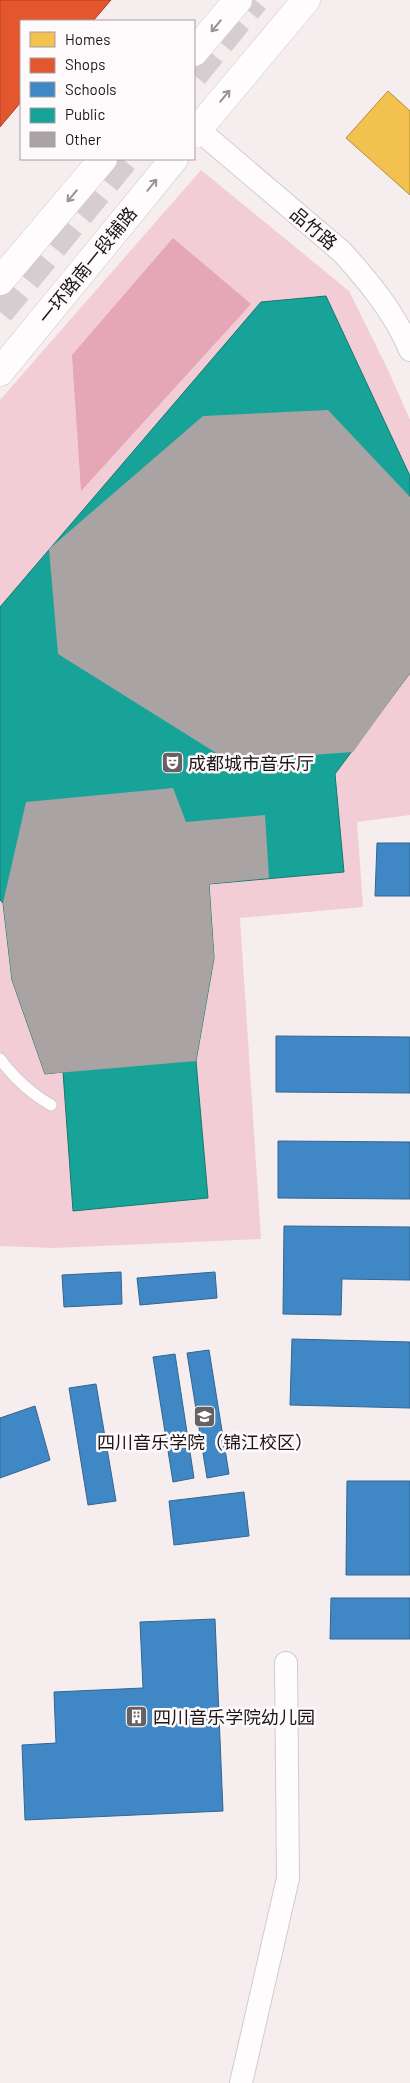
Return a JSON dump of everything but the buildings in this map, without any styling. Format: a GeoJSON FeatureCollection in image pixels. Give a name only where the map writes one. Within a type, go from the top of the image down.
{"type":"FeatureCollection","features":[{"type":"Feature","properties":{"kind":"main road"},"geometry":{"type":"LineString","coordinates":[[195,51],[238,0]]}},
{"type":"Feature","properties":{"kind":"main road"},"geometry":{"type":"LineString","coordinates":[[195,130],[306,0]]}},
{"type":"Feature","properties":{"kind":"main road"},"geometry":{"type":"LineString","coordinates":[[0,281],[102,160]]}},
{"type":"Feature","properties":{"kind":"main road","name":"一环路南一段辅路"},"geometry":{"type":"LineString","coordinates":[[0,372],[173,160]]}},
{"type":"Feature","properties":{"kind":"street","name":"品竹路"},"geometry":{"type":"LineString","coordinates":[[195,130],[342,252],[363,275],[385,305],[410,350]]}},
{"type":"Feature","properties":{"kind":"street"},"geometry":{"type":"LineString","coordinates":[[242,2083],[288,1878],[286,1663]]}},
{"type":"Feature","properties":{"kind":"lane"},"geometry":{"type":"LineString","coordinates":[[0,1059],[15,1079],[35,1096],[51,1106]]}},
{"type":"Feature","properties":{"kind":"shaded area","name":"成都城市音乐厅"},"geometry":{"type":"Polygon","coordinates":[[[201,170],[349,291],[389,372],[410,420],[410,815],[357,822],[363,907],[240,918],[261,1239],[54,1248],[0,1246],[0,400],[201,170]]]}},
{"type":"Feature","properties":{"kind":"shaded area"},"geometry":{"type":"Polygon","coordinates":[[[173,238],[251,304],[81,491],[72,355],[173,238]]]}},
{"type":"Feature","properties":{"kind":"tunnel"},"geometry":{"type":"LineString","coordinates":[[195,74],[255,0]]}},
{"type":"Feature","properties":{"kind":"tunnel"},"geometry":{"type":"LineString","coordinates":[[0,312],[124,160]]}},
{"type":"Feature","properties":{"kind":"place","name":"成都城市音乐厅"},"geometry":{"type":"Point","coordinates":[172,763]}},
{"type":"Feature","properties":{"kind":"place","name":"四川音乐学院（锦江校区）"},"geometry":{"type":"Point","coordinates":[205,1417]}},
{"type":"Feature","properties":{"kind":"place","name":"四川音乐学院幼儿园"},"geometry":{"type":"Point","coordinates":[137,1717]}}]}
